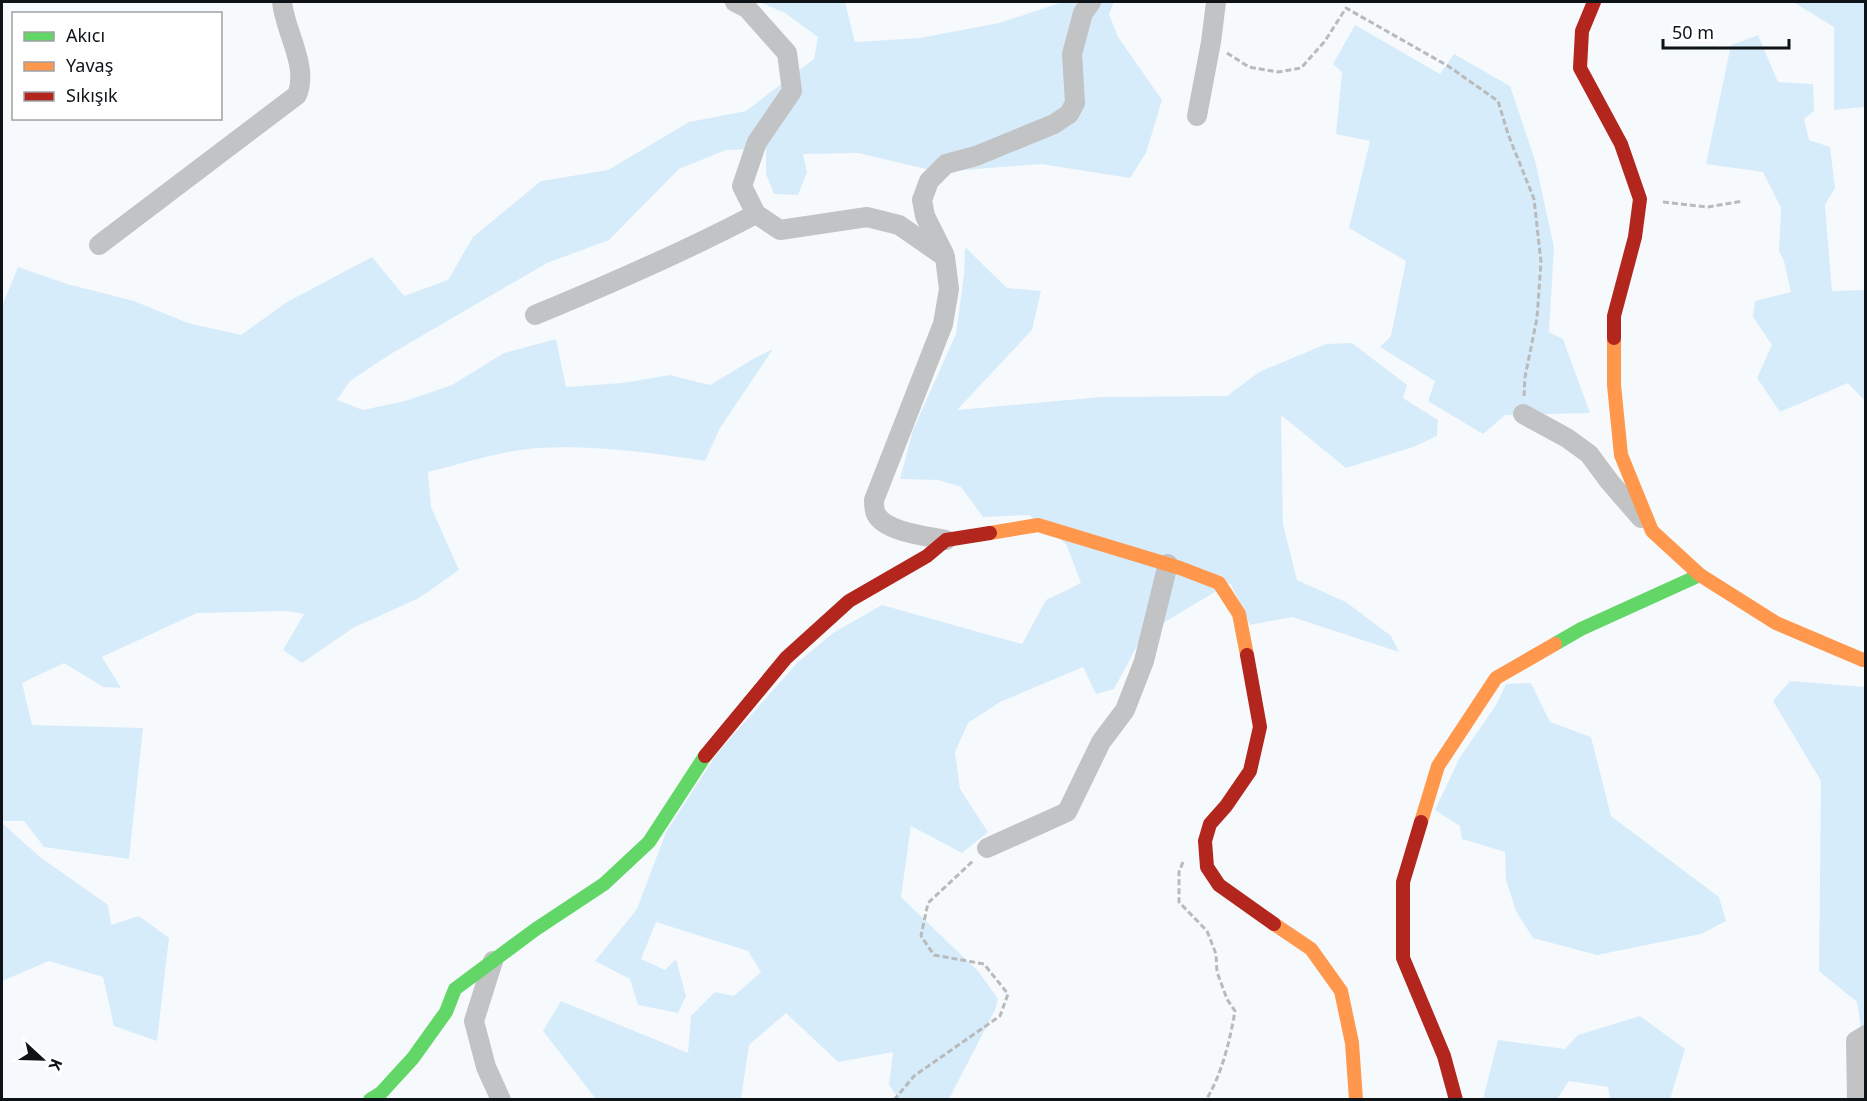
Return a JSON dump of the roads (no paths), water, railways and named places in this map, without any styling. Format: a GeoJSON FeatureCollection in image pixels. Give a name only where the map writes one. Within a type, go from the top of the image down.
{"type":"FeatureCollection","features":[{"type":"Feature","properties":{"kind":"street"},"geometry":{"type":"LineString","coordinates":[[99,244],[297,95],[302,84],[300,70],[282,2]]}},
{"type":"Feature","properties":{"kind":"street"},"geometry":{"type":"LineString","coordinates":[[735,2],[747,8],[787,53],[792,91],[757,142],[742,186],[756,214],[780,230],[867,217],[899,225],[945,257]]}},
{"type":"Feature","properties":{"kind":"street"},"geometry":{"type":"LineString","coordinates":[[1091,2],[1083,13],[1072,54],[1076,103],[1069,114],[1054,124],[976,156],[946,164],[929,181],[922,200],[925,216],[945,257],[949,289],[942,324],[874,500],[874,513],[883,523],[897,530],[946,540],[1038,525],[1168,564],[1219,583],[1239,614],[1260,727],[1250,771],[1226,806],[1210,824],[1205,841],[1207,867],[1218,885],[1311,949],[1341,991],[1352,1043],[1356,1100]]}},
{"type":"Feature","properties":{"kind":"street"},"geometry":{"type":"LineString","coordinates":[[1197,116],[1216,2]]}},
{"type":"Feature","properties":{"kind":"street"},"geometry":{"type":"LineString","coordinates":[[1594,2],[1582,31],[1580,68],[1621,144],[1640,199],[1635,237],[1614,316],[1614,385],[1621,455],[1652,531]]}},
{"type":"Feature","properties":{"kind":"street"},"geometry":{"type":"LineString","coordinates":[[534,315],[645,269],[756,214]]}},
{"type":"Feature","properties":{"kind":"street"},"geometry":{"type":"LineString","coordinates":[[1523,414],[1567,438],[1589,454],[1652,531],[1700,575],[1776,623],[1863,660],[1866,659]]}},
{"type":"Feature","properties":{"kind":"street"},"geometry":{"type":"LineString","coordinates":[[376,1097],[413,1058],[446,1012],[455,989],[536,929],[604,884],[649,842],[711,747],[786,658],[849,601],[927,556],[946,540]]}},
{"type":"Feature","properties":{"kind":"street"},"geometry":{"type":"LineString","coordinates":[[987,848],[1067,812],[1101,742],[1125,710],[1144,661],[1168,564]]}},
{"type":"Feature","properties":{"kind":"street"},"geometry":{"type":"LineString","coordinates":[[1456,1100],[1444,1056],[1402,958],[1403,882],[1438,766],[1496,678],[1581,629],[1700,575]]}},
{"type":"Feature","properties":{"kind":"street"},"geometry":{"type":"LineString","coordinates":[[493,961],[474,1021],[486,1067],[501,1100]]}},
{"type":"Feature","properties":{"kind":"street"},"geometry":{"type":"LineString","coordinates":[[1857,1100],[1856,1041],[1866,1035]]}}]}
